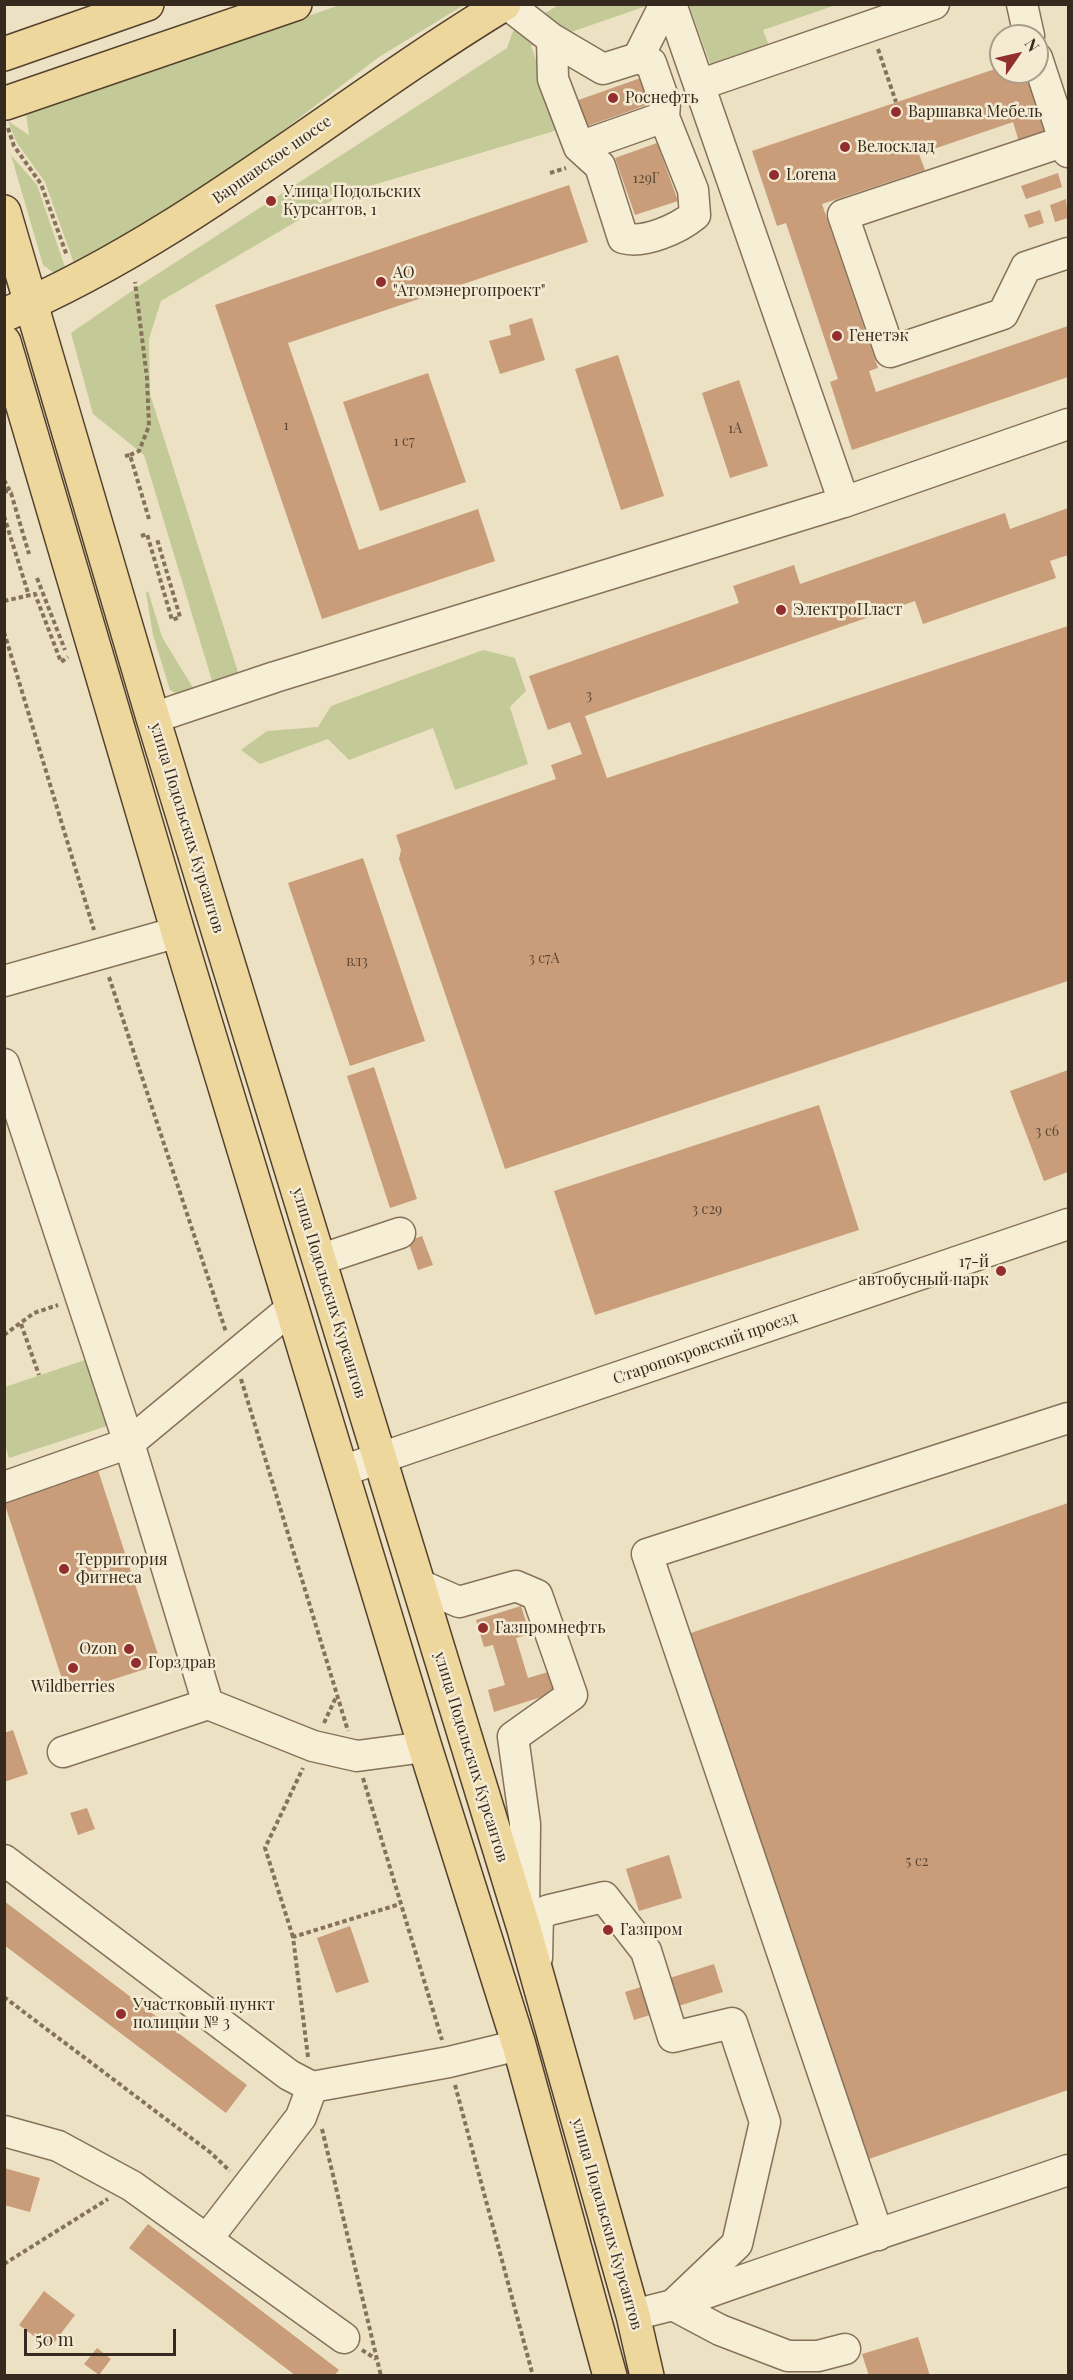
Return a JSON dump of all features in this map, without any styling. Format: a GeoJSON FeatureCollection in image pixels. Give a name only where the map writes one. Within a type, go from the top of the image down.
{"type":"FeatureCollection","features":[{"type":"Feature","properties":{"kind":"main road"},"geometry":{"type":"LineString","coordinates":[[4,54],[147,4]]}},
{"type":"Feature","properties":{"kind":"main road"},"geometry":{"type":"LineString","coordinates":[[5,110],[295,4]]}},
{"type":"Feature","properties":{"kind":"main road","name":"Варшавское шоссе"},"geometry":{"type":"LineString","coordinates":[[18,309],[76,281],[181,222],[416,59],[506,4]]}},
{"type":"Feature","properties":{"kind":"main road","name":"улица Подольских Курсантов"},"geometry":{"type":"LineString","coordinates":[[4,212],[18,309],[173,780],[524,1929],[633,2315],[647,2376]]}},
{"type":"Feature","properties":{"kind":"main road"},"geometry":{"type":"LineString","coordinates":[[4,342],[178,932],[425,1747],[519,2045],[610,2376]]}},
{"type":"Feature","properties":{"kind":"street"},"geometry":{"type":"LineString","coordinates":[[506,4],[552,39],[603,69],[638,58],[651,63],[665,103],[666,121],[693,190],[695,215],[685,224],[634,242],[623,238],[600,166],[573,157]]}},
{"type":"Feature","properties":{"kind":"street"},"geometry":{"type":"LineString","coordinates":[[638,58],[665,4]]}},
{"type":"Feature","properties":{"kind":"street"},"geometry":{"type":"LineString","coordinates":[[671,4],[844,502]]}},
{"type":"Feature","properties":{"kind":"street"},"geometry":{"type":"LineString","coordinates":[[573,157],[666,121],[704,98],[870,26],[934,4]]}},
{"type":"Feature","properties":{"kind":"street"},"geometry":{"type":"LineString","coordinates":[[1022,4],[1026,24]]}},
{"type":"Feature","properties":{"kind":"street"},"geometry":{"type":"LineString","coordinates":[[552,39],[553,79],[573,157]]}},
{"type":"Feature","properties":{"kind":"street"},"geometry":{"type":"LineString","coordinates":[[1046,84],[1067,146],[843,216],[890,352],[1003,314],[1026,267],[1068,253]]}},
{"type":"Feature","properties":{"kind":"street"},"geometry":{"type":"LineString","coordinates":[[153,718],[275,677],[844,502],[1068,424]]}},
{"type":"Feature","properties":{"kind":"street"},"geometry":{"type":"LineString","coordinates":[[137,791],[146,802],[160,803],[171,794],[173,780]]}},
{"type":"Feature","properties":{"kind":"street"},"geometry":{"type":"LineString","coordinates":[[165,888],[167,873],[178,864],[193,866],[202,877]]}},
{"type":"Feature","properties":{"kind":"street"},"geometry":{"type":"LineString","coordinates":[[4,981],[178,932]]}},
{"type":"Feature","properties":{"kind":"street"},"geometry":{"type":"LineString","coordinates":[[4,1064],[129,1443],[208,1704]]}},
{"type":"Feature","properties":{"kind":"street","name":"Старопокровский проезд"},"geometry":{"type":"LineString","coordinates":[[342,1471],[1068,1224]]}},
{"type":"Feature","properties":{"kind":"street"},"geometry":{"type":"LineString","coordinates":[[319,1260],[400,1233]]}},
{"type":"Feature","properties":{"kind":"street"},"geometry":{"type":"LineString","coordinates":[[4,1486],[129,1443],[293,1307]]}},
{"type":"Feature","properties":{"kind":"street"},"geometry":{"type":"LineString","coordinates":[[878,2235],[647,1554],[1068,1418]]}},
{"type":"Feature","properties":{"kind":"street"},"geometry":{"type":"LineString","coordinates":[[418,1584],[459,1602],[516,1586],[537,1595],[572,1695],[513,1737],[525,1824],[524,1929]]}},
{"type":"Feature","properties":{"kind":"street"},"geometry":{"type":"LineString","coordinates":[[63,1752],[208,1704],[313,1746],[357,1756],[425,1747]]}},
{"type":"Feature","properties":{"kind":"street"},"geometry":{"type":"LineString","coordinates":[[4,1860],[289,2075],[312,2087],[449,2062],[519,2045]]}},
{"type":"Feature","properties":{"kind":"street"},"geometry":{"type":"LineString","coordinates":[[536,1972],[538,1915],[549,1910],[604,1897],[646,1951],[673,2037],[732,2023],[765,2122],[737,2244],[673,2305]]}},
{"type":"Feature","properties":{"kind":"street"},"geometry":{"type":"LineString","coordinates":[[207,2239],[301,2117],[312,2087]]}},
{"type":"Feature","properties":{"kind":"street"},"geometry":{"type":"LineString","coordinates":[[4,2131],[58,2146],[132,2186],[344,2338]]}},
{"type":"Feature","properties":{"kind":"street"},"geometry":{"type":"LineString","coordinates":[[633,2315],[673,2305],[832,2248],[878,2235],[1068,2170]]}},
{"type":"Feature","properties":{"kind":"street"},"geometry":{"type":"LineString","coordinates":[[673,2305],[720,2330],[788,2356],[818,2356],[845,2349]]}},
{"type":"Feature","properties":{"kind":"path"},"geometry":{"type":"LineString","coordinates":[[870,26],[896,102]]}},
{"type":"Feature","properties":{"kind":"path"},"geometry":{"type":"LineString","coordinates":[[5,110],[14,146],[41,184],[76,281]]}},
{"type":"Feature","properties":{"kind":"path"},"geometry":{"type":"LineString","coordinates":[[550,173],[573,157]]}},
{"type":"Feature","properties":{"kind":"path"},"geometry":{"type":"LineString","coordinates":[[135,282],[147,378],[148,426],[139,451],[127,455],[149,519]]}},
{"type":"Feature","properties":{"kind":"path"},"geometry":{"type":"LineString","coordinates":[[4,480],[11,493],[29,554]]}},
{"type":"Feature","properties":{"kind":"path"},"geometry":{"type":"LineString","coordinates":[[4,490],[11,493]]}},
{"type":"Feature","properties":{"kind":"path"},"geometry":{"type":"LineString","coordinates":[[4,516],[29,596]]}},
{"type":"Feature","properties":{"kind":"path"},"geometry":{"type":"LineString","coordinates":[[141,536],[147,534],[172,620],[180,617],[158,539]]}},
{"type":"Feature","properties":{"kind":"path"},"geometry":{"type":"LineString","coordinates":[[4,601],[35,594],[61,662],[69,659],[37,578]]}},
{"type":"Feature","properties":{"kind":"path"},"geometry":{"type":"LineString","coordinates":[[4,632],[101,954],[234,1356],[336,1697],[357,1756]]}},
{"type":"Feature","properties":{"kind":"path"},"geometry":{"type":"LineString","coordinates":[[4,1335],[34,1313],[81,1296]]}},
{"type":"Feature","properties":{"kind":"path"},"geometry":{"type":"LineString","coordinates":[[21,1324],[39,1375]]}},
{"type":"Feature","properties":{"kind":"path"},"geometry":{"type":"LineString","coordinates":[[293,1937],[266,1848],[336,1697]]}},
{"type":"Feature","properties":{"kind":"path"},"geometry":{"type":"LineString","coordinates":[[4,1997],[210,2153],[246,2186]]}},
{"type":"Feature","properties":{"kind":"path"},"geometry":{"type":"LineString","coordinates":[[4,2264],[132,2186]]}},
{"type":"Feature","properties":{"kind":"green space"},"geometry":{"type":"Polygon","coordinates":[[[340,5],[464,5],[379,57],[214,183],[76,269],[45,182],[17,143],[8,121],[29,135],[26,113],[340,5]]]}},
{"type":"Feature","properties":{"kind":"green space"},"geometry":{"type":"Polygon","coordinates":[[[559,5],[649,5],[531,46],[561,129],[343,194],[161,301],[149,339],[150,394],[244,691],[216,694],[144,455],[93,414],[71,333],[142,284],[507,48],[513,31],[559,5]]]}},
{"type":"Feature","properties":{"kind":"green space"},"geometry":{"type":"Polygon","coordinates":[[[689,5],[836,5],[763,30],[769,46],[711,66],[689,5]]]}},
{"type":"Feature","properties":{"kind":"green space"},"geometry":{"type":"Polygon","coordinates":[[[11,155],[37,185],[67,273],[57,275],[43,265],[11,155]]]}},
{"type":"Feature","properties":{"kind":"green space"},"geometry":{"type":"Polygon","coordinates":[[[148,591],[162,637],[198,696],[178,694],[170,690],[153,635],[146,593],[148,591]]]}},
{"type":"Feature","properties":{"kind":"green space"},"geometry":{"type":"Polygon","coordinates":[[[483,650],[515,658],[526,691],[510,707],[528,764],[455,790],[433,728],[349,760],[328,739],[260,764],[241,750],[267,731],[318,727],[331,706],[483,650]]]}},
{"type":"Feature","properties":{"kind":"green space"},"geometry":{"type":"Polygon","coordinates":[[[85,1360],[107,1426],[9,1458],[5,1444],[5,1387],[85,1360]]]}},
{"type":"Feature","properties":{"kind":"building"},"geometry":{"type":"Polygon","coordinates":[[[989,71],[989,84],[1039,84],[1055,130],[1019,142],[1013,122],[919,154],[925,170],[822,204],[878,368],[869,371],[876,392],[1068,326],[1068,377],[852,450],[830,382],[838,379],[786,223],[777,226],[752,151],[989,71]]]}},
{"type":"Feature","properties":{"kind":"building"},"geometry":{"type":"Polygon","coordinates":[[[649,75],[658,101],[579,129],[570,103],[649,75]]]}},
{"type":"Feature","properties":{"kind":"building"},"geometry":{"type":"Polygon","coordinates":[[[657,143],[678,201],[635,215],[615,158],[657,143]]]}},
{"type":"Feature","properties":{"kind":"building"},"geometry":{"type":"Polygon","coordinates":[[[1058,173],[1062,187],[1026,199],[1021,186],[1058,173]]]}},
{"type":"Feature","properties":{"kind":"building"},"geometry":{"type":"Polygon","coordinates":[[[569,185],[588,242],[288,343],[359,550],[478,509],[495,561],[322,619],[215,305],[569,185]]]}},
{"type":"Feature","properties":{"kind":"building"},"geometry":{"type":"Polygon","coordinates":[[[1066,199],[1068,218],[1055,222],[1050,205],[1066,199]]]}},
{"type":"Feature","properties":{"kind":"building"},"geometry":{"type":"Polygon","coordinates":[[[1040,210],[1044,223],[1029,228],[1024,215],[1040,210]]]}},
{"type":"Feature","properties":{"kind":"building"},"geometry":{"type":"Polygon","coordinates":[[[532,318],[545,360],[500,374],[489,341],[511,335],[509,325],[532,318]]]}},
{"type":"Feature","properties":{"kind":"building"},"geometry":{"type":"Polygon","coordinates":[[[618,355],[664,496],[621,510],[575,369],[618,355]]]}},
{"type":"Feature","properties":{"kind":"building"},"geometry":{"type":"Polygon","coordinates":[[[428,373],[466,482],[380,511],[343,402],[428,373]]]}},
{"type":"Feature","properties":{"kind":"building"},"geometry":{"type":"Polygon","coordinates":[[[739,380],[768,466],[730,478],[702,393],[739,380]]]}},
{"type":"Feature","properties":{"kind":"building"},"geometry":{"type":"Polygon","coordinates":[[[1068,508],[1068,555],[1050,561],[1056,578],[923,624],[915,601],[585,716],[607,778],[1068,626],[1068,981],[505,1169],[399,859],[401,850],[396,835],[556,779],[551,765],[582,754],[570,722],[548,730],[529,676],[739,603],[733,586],[794,565],[800,584],[1005,513],[1010,529],[1068,508]]]}},
{"type":"Feature","properties":{"kind":"building"},"geometry":{"type":"Polygon","coordinates":[[[363,858],[425,1041],[350,1066],[288,883],[363,858]]]}},
{"type":"Feature","properties":{"kind":"building"},"geometry":{"type":"Polygon","coordinates":[[[374,1067],[417,1199],[390,1208],[347,1076],[374,1067]]]}},
{"type":"Feature","properties":{"kind":"building"},"geometry":{"type":"Polygon","coordinates":[[[1068,1070],[1068,1172],[1044,1181],[1010,1091],[1068,1070]]]}},
{"type":"Feature","properties":{"kind":"building"},"geometry":{"type":"Polygon","coordinates":[[[819,1105],[859,1230],[595,1315],[554,1191],[819,1105]]]}},
{"type":"Feature","properties":{"kind":"building"},"geometry":{"type":"Polygon","coordinates":[[[422,1236],[433,1265],[418,1270],[408,1241],[422,1236]]]}},
{"type":"Feature","properties":{"kind":"building"},"geometry":{"type":"Polygon","coordinates":[[[96,1464],[161,1664],[67,1694],[4,1502],[4,1493],[96,1464]]]}},
{"type":"Feature","properties":{"kind":"building"},"geometry":{"type":"Polygon","coordinates":[[[1068,1503],[1068,2090],[869,2159],[688,1634],[1068,1503]]]}},
{"type":"Feature","properties":{"kind":"building"},"geometry":{"type":"Polygon","coordinates":[[[521,1606],[530,1634],[516,1638],[528,1678],[548,1672],[554,1693],[494,1712],[488,1690],[505,1685],[493,1645],[484,1647],[476,1620],[521,1606]]]}},
{"type":"Feature","properties":{"kind":"building"},"geometry":{"type":"Polygon","coordinates":[[[13,1730],[28,1774],[4,1782],[4,1733],[13,1730]]]}},
{"type":"Feature","properties":{"kind":"building"},"geometry":{"type":"Polygon","coordinates":[[[87,1808],[95,1829],[78,1835],[70,1813],[87,1808]]]}},
{"type":"Feature","properties":{"kind":"building"},"geometry":{"type":"Polygon","coordinates":[[[669,1855],[682,1898],[639,1911],[626,1869],[669,1855]]]}},
{"type":"Feature","properties":{"kind":"building"},"geometry":{"type":"Polygon","coordinates":[[[4,1901],[247,2085],[226,2113],[4,1945],[4,1901]]]}},
{"type":"Feature","properties":{"kind":"building"},"geometry":{"type":"Polygon","coordinates":[[[350,1926],[369,1982],[336,1993],[317,1938],[350,1926]]]}},
{"type":"Feature","properties":{"kind":"building"},"geometry":{"type":"Polygon","coordinates":[[[714,1964],[723,1992],[634,2020],[625,1992],[714,1964]]]}},
{"type":"Feature","properties":{"kind":"building"},"geometry":{"type":"Polygon","coordinates":[[[4,2168],[40,2178],[30,2212],[4,2205],[4,2168]]]}},
{"type":"Feature","properties":{"kind":"building"},"geometry":{"type":"Polygon","coordinates":[[[148,2224],[339,2370],[334,2376],[296,2376],[129,2248],[148,2224]]]}},
{"type":"Feature","properties":{"kind":"building"},"geometry":{"type":"Polygon","coordinates":[[[44,2291],[75,2315],[50,2348],[19,2325],[44,2291]]]}},
{"type":"Feature","properties":{"kind":"building"},"geometry":{"type":"Polygon","coordinates":[[[918,2337],[930,2376],[869,2376],[862,2354],[918,2337]]]}},
{"type":"Feature","properties":{"kind":"building"},"geometry":{"type":"Polygon","coordinates":[[[97,2348],[111,2359],[99,2375],[84,2364],[97,2348]]]}},
{"type":"Feature","properties":{"kind":"place","name":"Роснефть"},"geometry":{"type":"Point","coordinates":[613,98]}},
{"type":"Feature","properties":{"kind":"place","name":"Варшавка Мебель"},"geometry":{"type":"Point","coordinates":[896,112]}},
{"type":"Feature","properties":{"kind":"place","name":"Велосклад"},"geometry":{"type":"Point","coordinates":[845,147]}},
{"type":"Feature","properties":{"kind":"place","name":"Lorena"},"geometry":{"type":"Point","coordinates":[774,175]}},
{"type":"Feature","properties":{"kind":"place","name":"Улица Подольских Курсантов, 1"},"geometry":{"type":"Point","coordinates":[271,201]}},
{"type":"Feature","properties":{"kind":"place","name":"АО \"Атомэнергопроект\""},"geometry":{"type":"Point","coordinates":[381,282]}},
{"type":"Feature","properties":{"kind":"place","name":"Генетэк"},"geometry":{"type":"Point","coordinates":[837,336]}},
{"type":"Feature","properties":{"kind":"place","name":"ЭлектроПласт"},"geometry":{"type":"Point","coordinates":[781,610]}},
{"type":"Feature","properties":{"kind":"place","name":"17-й автобусный парк"},"geometry":{"type":"Point","coordinates":[1001,1271]}},
{"type":"Feature","properties":{"kind":"place","name":"Территория Фитнеса"},"geometry":{"type":"Point","coordinates":[64,1569]}},
{"type":"Feature","properties":{"kind":"place","name":"Газпромнефть"},"geometry":{"type":"Point","coordinates":[483,1628]}},
{"type":"Feature","properties":{"kind":"place","name":"Ozon"},"geometry":{"type":"Point","coordinates":[129,1649]}},
{"type":"Feature","properties":{"kind":"place","name":"Горздрав"},"geometry":{"type":"Point","coordinates":[136,1663]}},
{"type":"Feature","properties":{"kind":"place","name":"Wildberries"},"geometry":{"type":"Point","coordinates":[73,1668]}},
{"type":"Feature","properties":{"kind":"place","name":"Газпром"},"geometry":{"type":"Point","coordinates":[608,1930]}},
{"type":"Feature","properties":{"kind":"place","name":"Участковый пункт полиции № 3"},"geometry":{"type":"Point","coordinates":[121,2014]}}]}
